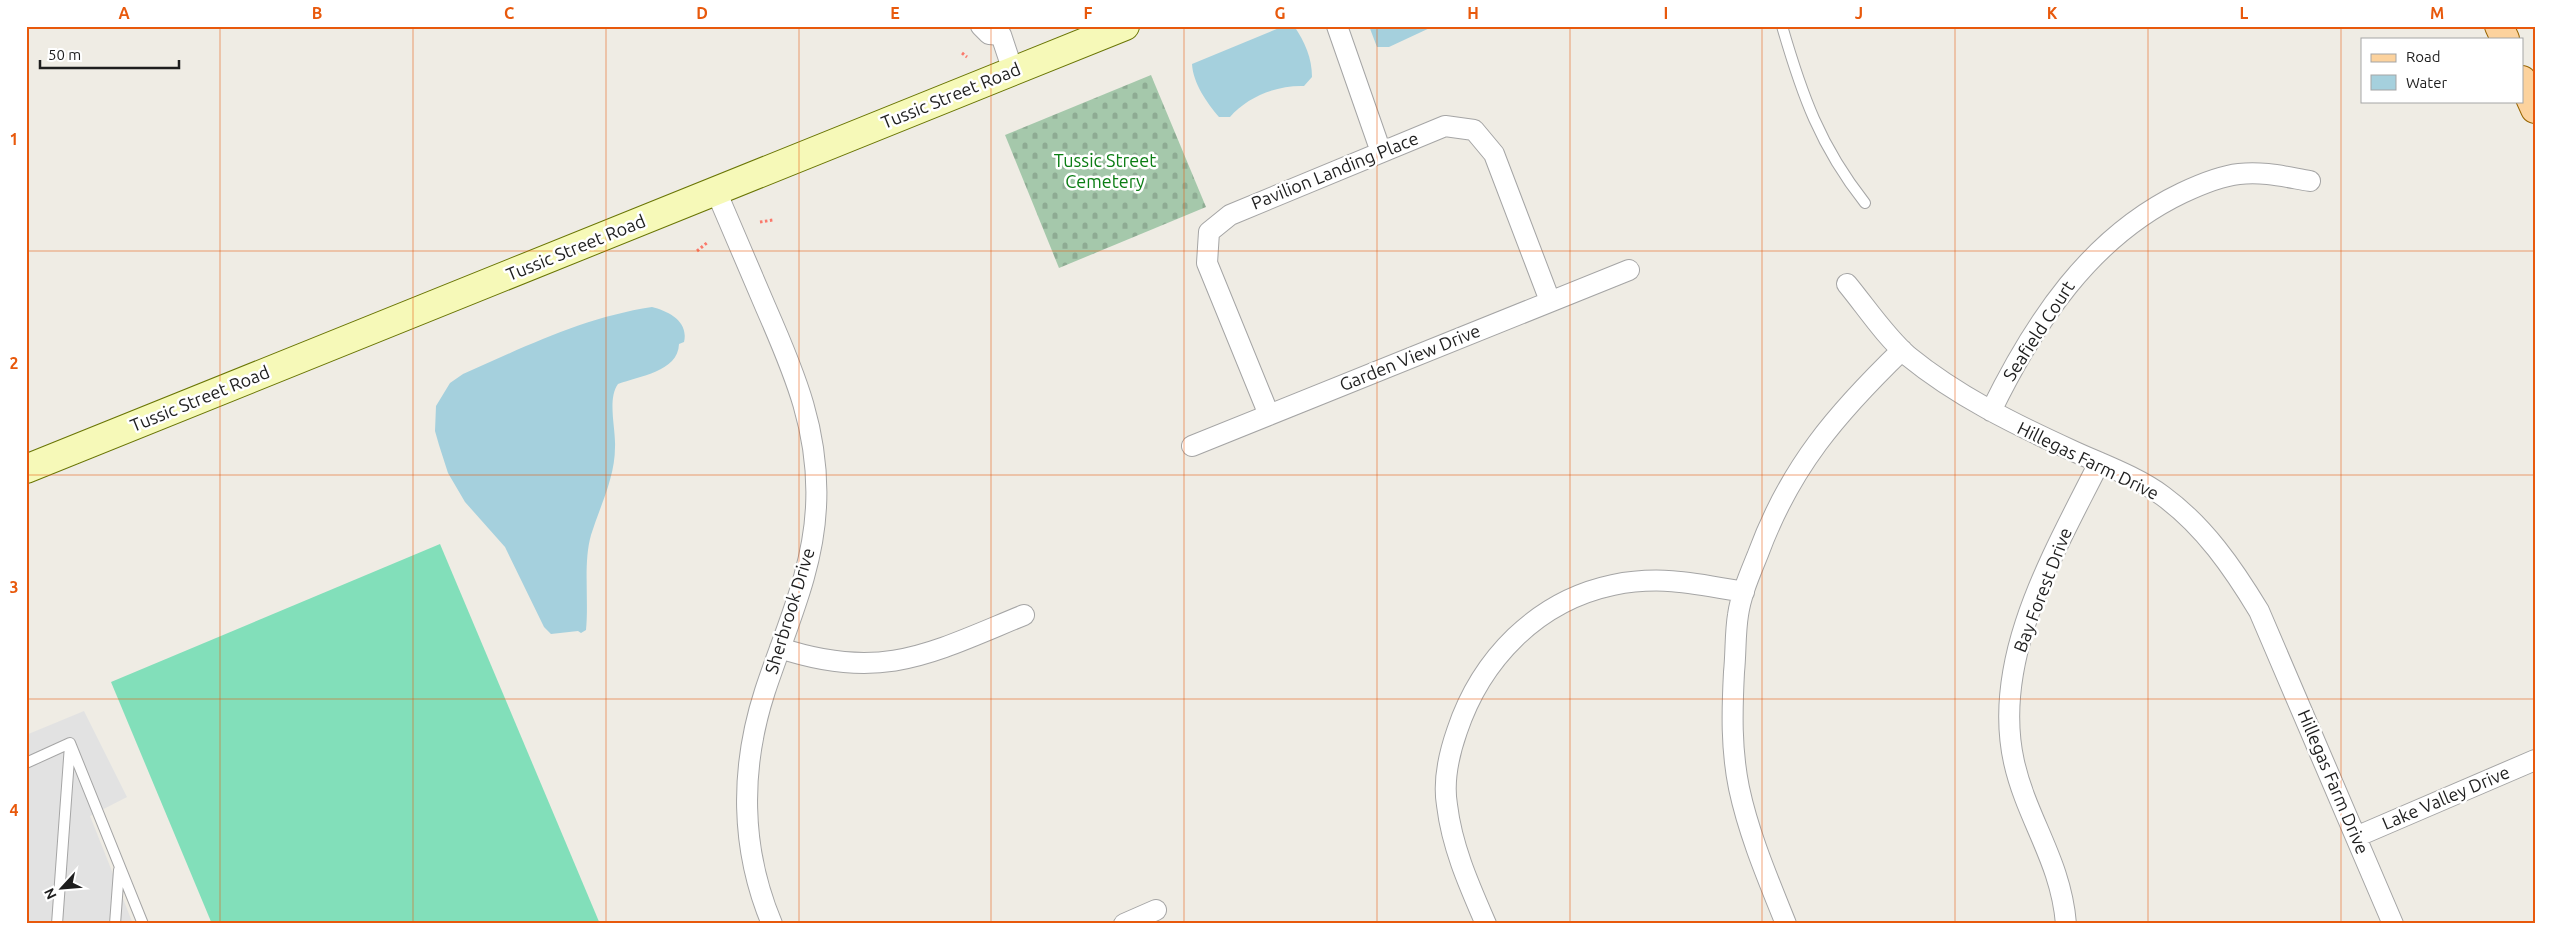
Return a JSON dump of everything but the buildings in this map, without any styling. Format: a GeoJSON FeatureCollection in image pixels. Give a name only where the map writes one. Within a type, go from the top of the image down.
{"type":"FeatureCollection","features":[{"type":"Feature","properties":{"kind":"main road","name":"Tussic Street Road"},"geometry":{"type":"LineString","coordinates":[[26,469],[1125,26]]}},
{"type":"Feature","properties":{"kind":"main road"},"geometry":{"type":"LineString","coordinates":[[2499,26],[2505,38]]}},
{"type":"Feature","properties":{"kind":"main road"},"geometry":{"type":"LineString","coordinates":[[2524,84],[2535,109]]}},
{"type":"Feature","properties":{"kind":"street"},"geometry":{"type":"LineString","coordinates":[[981,26],[989,34],[1004,31],[1013,71]]}},
{"type":"Feature","properties":{"kind":"street"},"geometry":{"type":"LineString","coordinates":[[1337,26],[1381,152]]}},
{"type":"Feature","properties":{"kind":"street","name":"Pavilion Landing Place"},"geometry":{"type":"LineString","coordinates":[[1270,415],[1207,263],[1209,232],[1230,215],[1381,152],[1445,126],[1474,130],[1494,154],[1550,301]]}},
{"type":"Feature","properties":{"kind":"street","name":"Seafield Court"},"geometry":{"type":"LineString","coordinates":[[1991,412],[2008,376],[2054,301],[2075,275],[2122,231],[2166,201],[2199,185],[2237,174],[2264,172],[2310,181]]}},
{"type":"Feature","properties":{"kind":"street","name":"Sherbrook Drive"},"geometry":{"type":"LineString","coordinates":[[716,191],[795,375],[812,434],[816,490],[812,546],[804,578],[754,728],[748,760],[746,805],[754,871],[772,924]]}},
{"type":"Feature","properties":{"kind":"street","name":"Garden View Drive"},"geometry":{"type":"LineString","coordinates":[[1192,446],[1629,270]]}},
{"type":"Feature","properties":{"kind":"street","name":"Hillegas Farm Drive"},"geometry":{"type":"LineString","coordinates":[[1847,284],[1902,350],[1959,392],[1991,412],[2099,463],[2162,496],[2215,545],[2235,571],[2259,611],[2358,836],[2393,924]]}},
{"type":"Feature","properties":{"kind":"street"},"geometry":{"type":"LineString","coordinates":[[1786,924],[1756,850],[1740,788],[1735,759],[1731,718],[1738,615],[1744,592],[1767,530],[1787,488],[1806,457],[1835,418],[1902,350]]}},
{"type":"Feature","properties":{"kind":"street","name":"Bay Forest Drive"},"geometry":{"type":"LineString","coordinates":[[2066,924],[2064,899],[2058,876],[2014,763],[2010,735],[2012,671],[2031,609],[2062,536],[2099,463]]}},
{"type":"Feature","properties":{"kind":"street"},"geometry":{"type":"LineString","coordinates":[[1486,924],[1462,867],[1451,834],[1446,804],[1446,778],[1451,748],[1459,724],[1473,690],[1488,667],[1507,644],[1558,605],[1612,585],[1673,579],[1744,592]]}},
{"type":"Feature","properties":{"kind":"street"},"geometry":{"type":"LineString","coordinates":[[780,648],[809,658],[840,663],[871,664],[901,661],[931,653],[1024,615]]}},
{"type":"Feature","properties":{"kind":"street","name":"Lake Valley Drive"},"geometry":{"type":"LineString","coordinates":[[2358,836],[2535,760]]}},
{"type":"Feature","properties":{"kind":"street"},"geometry":{"type":"LineString","coordinates":[[1124,924],[1156,910]]}},
{"type":"Feature","properties":{"kind":"lane"},"geometry":{"type":"LineString","coordinates":[[1782,26],[1804,98],[1816,126],[1844,176],[1865,203]]}},
{"type":"Feature","properties":{"kind":"lane"},"geometry":{"type":"LineString","coordinates":[[26,763],[70,743]]}},
{"type":"Feature","properties":{"kind":"lane"},"geometry":{"type":"LineString","coordinates":[[70,743],[143,924]]}},
{"type":"Feature","properties":{"kind":"lane"},"geometry":{"type":"LineString","coordinates":[[57,924],[70,743]]}},
{"type":"Feature","properties":{"kind":"lane"},"geometry":{"type":"LineString","coordinates":[[115,924],[120,866]]}},
{"type":"Feature","properties":{"kind":"path"},"geometry":{"type":"LineString","coordinates":[[962,53],[967,57]]}},
{"type":"Feature","properties":{"kind":"path"},"geometry":{"type":"LineString","coordinates":[[760,222],[773,220]]}},
{"type":"Feature","properties":{"kind":"path"},"geometry":{"type":"LineString","coordinates":[[697,251],[708,242]]}},
{"type":"Feature","properties":{"kind":"green space","name":"Tussic Street Cemetery"},"geometry":{"type":"Polygon","coordinates":[[[1151,75],[1206,207],[1059,268],[1005,135],[1151,75]]]}},
{"type":"Feature","properties":{"kind":"green space"},"geometry":{"type":"Polygon","coordinates":[[[440,544],[600,924],[212,924],[111,682],[440,544]]]}},
{"type":"Feature","properties":{"kind":"shaded area"},"geometry":{"type":"Polygon","coordinates":[[[84,711],[127,797],[90,816],[133,924],[26,924],[26,735],[84,711]]]}},
{"type":"Feature","properties":{"kind":"water"},"geometry":{"type":"Polygon","coordinates":[[[1284,26],[1294,26],[1301,38],[1309,57],[1312,77],[1304,86],[1273,90],[1254,98],[1230,117],[1219,117],[1205,99],[1195,78],[1192,64],[1284,26]]]}},
{"type":"Feature","properties":{"kind":"water"},"geometry":{"type":"Polygon","coordinates":[[[1369,26],[1434,26],[1389,47],[1377,47],[1369,26]]]}},
{"type":"Feature","properties":{"kind":"water"},"geometry":{"type":"Polygon","coordinates":[[[652,307],[676,318],[683,328],[684,342],[679,344],[677,353],[665,367],[656,372],[618,384],[615,390],[612,406],[615,440],[613,470],[591,535],[587,557],[586,630],[581,633],[578,631],[551,634],[544,627],[505,547],[465,502],[448,473],[435,431],[436,406],[450,383],[463,374],[579,325],[652,307]]]}}]}
